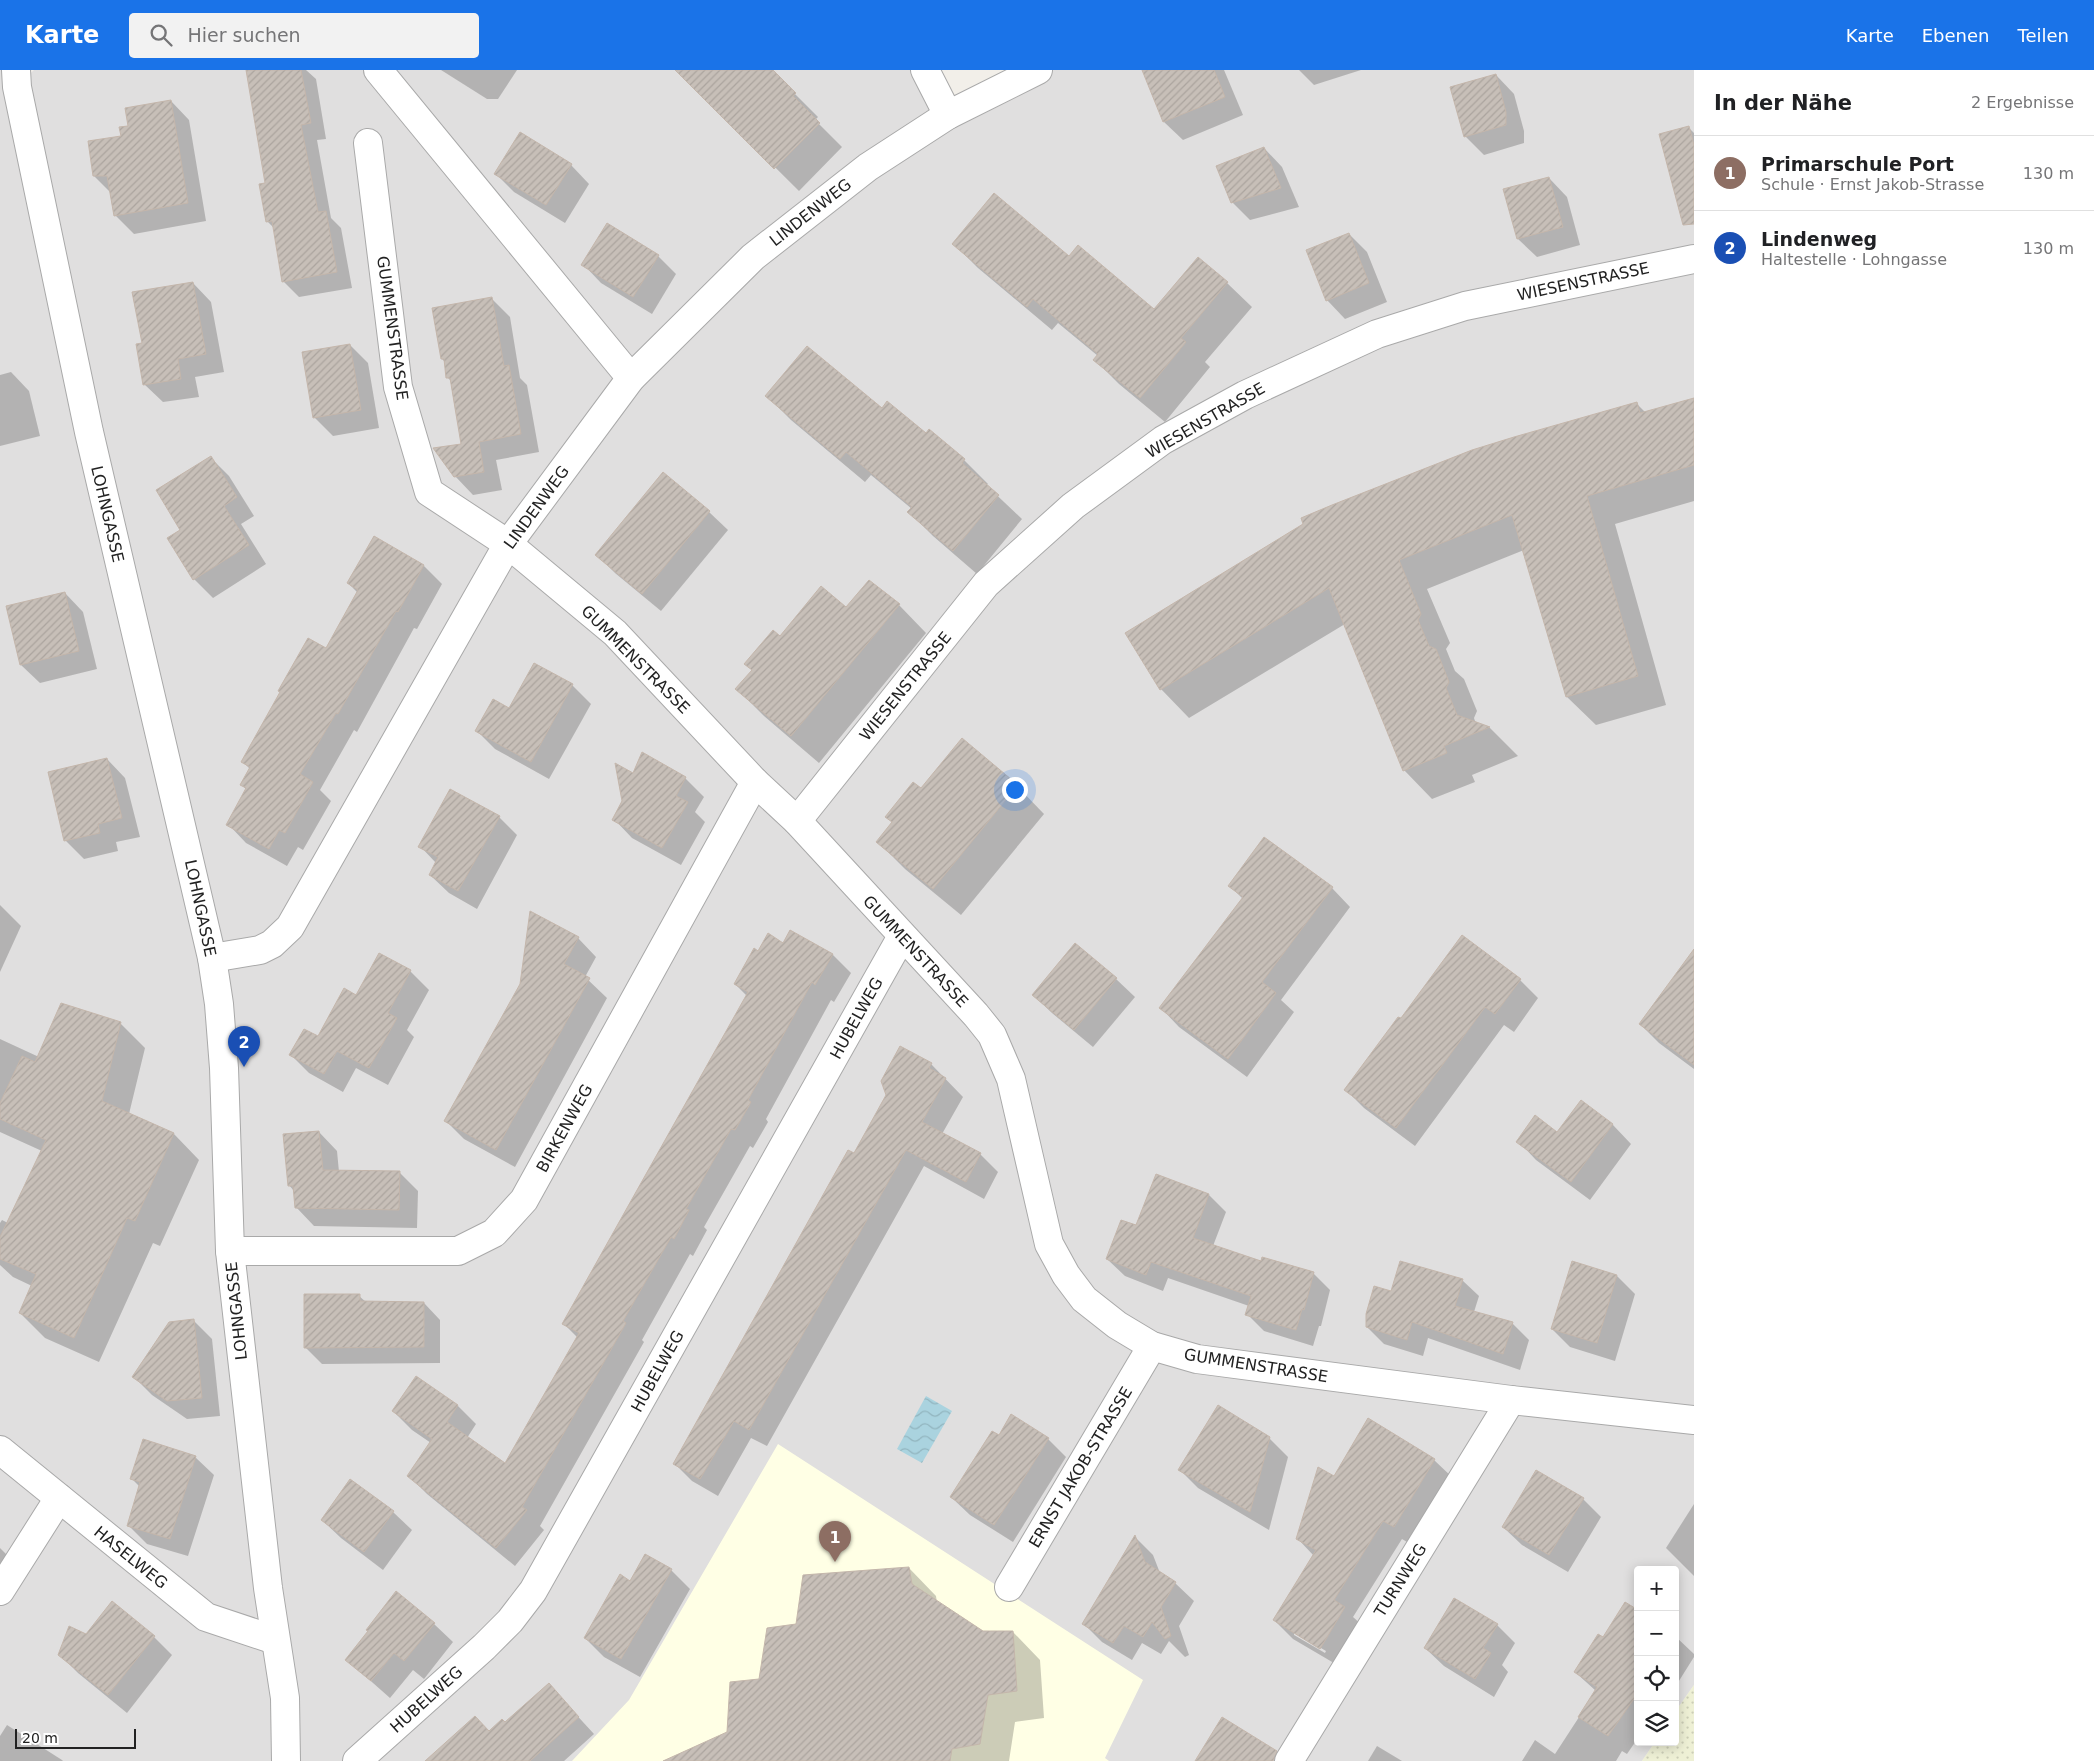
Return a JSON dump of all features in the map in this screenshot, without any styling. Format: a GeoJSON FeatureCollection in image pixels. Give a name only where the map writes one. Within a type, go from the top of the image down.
{"type":"FeatureCollection","features":[{"type":"Feature","properties":{"kind":"street"},"geometry":{"type":"LineString","coordinates":[[378,70],[631,378]]}},
{"type":"Feature","properties":{"kind":"street"},"geometry":{"type":"LineString","coordinates":[[925,70],[948,115]]}},
{"type":"Feature","properties":{"kind":"street","name":"LINDENWEG"},"geometry":{"type":"LineString","coordinates":[[212,958],[260,950],[272,944],[290,926],[508,544],[631,378],[753,257],[868,167],[948,115],[1038,70]]}},
{"type":"Feature","properties":{"kind":"street","name":"LOHNGASSE"},"geometry":{"type":"LineString","coordinates":[[11,82],[89,432],[212,958],[219,1004],[224,1068],[230,1251],[268,1588],[285,1698],[286,1761]]}},
{"type":"Feature","properties":{"kind":"street","name":"GUMMENSTRASSE"},"geometry":{"type":"LineString","coordinates":[[368,143],[398,387],[430,492],[508,544],[615,633],[755,782],[797,821],[976,1015],[992,1035],[1011,1079],[1048,1244],[1066,1275],[1084,1299],[1117,1325],[1152,1346],[1197,1359],[1511,1400],[1694,1420]]}},
{"type":"Feature","properties":{"kind":"street","name":"WIESENSTRASSE"},"geometry":{"type":"LineString","coordinates":[[797,821],[986,584],[1073,506],[1163,440],[1245,394],[1377,334],[1465,306],[1694,259]]}},
{"type":"Feature","properties":{"kind":"street","name":"BIRKENWEG"},"geometry":{"type":"LineString","coordinates":[[230,1251],[458,1251],[494,1234],[524,1200],[755,782]]}},
{"type":"Feature","properties":{"kind":"street","name":"HUBELWEG"},"geometry":{"type":"LineString","coordinates":[[357,1761],[484,1647],[510,1621],[533,1591],[902,936]]}},
{"type":"Feature","properties":{"kind":"street","name":"ERNST JAKOB-STRASSE"},"geometry":{"type":"LineString","coordinates":[[1009,1587],[1152,1346]]}},
{"type":"Feature","properties":{"kind":"street","name":"TURNWEG"},"geometry":{"type":"LineString","coordinates":[[1289,1761],[1511,1400]]}},
{"type":"Feature","properties":{"kind":"street","name":"HASELWEG"},"geometry":{"type":"LineString","coordinates":[[0,1450],[206,1617],[276,1640]]}},
{"type":"Feature","properties":{"kind":"street"},"geometry":{"type":"LineString","coordinates":[[0,1591],[59,1498]]}},
{"type":"Feature","properties":{"kind":"shaded area"},"geometry":{"type":"Polygon","coordinates":[[[0,70],[17,70],[17,86],[34,70],[925,70],[948,115],[1038,70],[1694,70],[1694,1685],[1679,1706],[1679,1566],[1634,1566],[1634,1746],[1652,1746],[1642,1761],[0,1761],[0,70]]]}},
{"type":"Feature","properties":{"kind":"shaded area"},"geometry":{"type":"Polygon","coordinates":[[[778,1444],[1143,1680],[1105,1758],[1109,1761],[572,1761],[629,1700],[778,1444]]]}},
{"type":"Feature","properties":{"kind":"shaded area"},"geometry":{"type":"Polygon","coordinates":[[[1694,1685],[1694,1761],[1642,1761],[1652,1746],[1679,1746],[1679,1706],[1694,1685]]]}},
{"type":"Feature","properties":{"kind":"water"},"geometry":{"type":"Polygon","coordinates":[[[926,1396],[952,1411],[922,1463],[897,1449],[926,1396]]]}},
{"type":"Feature","properties":{"kind":"building"},"geometry":{"type":"Polygon","coordinates":[[[246,70],[301,70],[311,123],[301,125],[318,212],[326,211],[337,272],[282,282],[272,221],[266,222],[259,184],[265,183],[246,70]]]}},
{"type":"Feature","properties":{"kind":"building"},"geometry":{"type":"Polygon","coordinates":[[[675,70],[773,70],[796,93],[793,96],[820,123],[774,169],[675,70]]]}},
{"type":"Feature","properties":{"kind":"building"},"geometry":{"type":"Polygon","coordinates":[[[1142,70],[1214,70],[1225,97],[1163,122],[1142,70]]]}},
{"type":"Feature","properties":{"kind":"building"},"geometry":{"type":"Polygon","coordinates":[[[1496,74],[1506,112],[1506,125],[1464,137],[1450,87],[1496,74]]]}},
{"type":"Feature","properties":{"kind":"building"},"geometry":{"type":"Polygon","coordinates":[[[171,100],[188,203],[114,216],[107,176],[93,176],[88,141],[121,136],[119,127],[128,126],[125,108],[171,100]]]}},
{"type":"Feature","properties":{"kind":"building"},"geometry":{"type":"Polygon","coordinates":[[[1689,126],[1694,145],[1694,224],[1683,225],[1659,134],[1689,126]]]}},
{"type":"Feature","properties":{"kind":"building"},"geometry":{"type":"Polygon","coordinates":[[[520,132],[572,164],[546,205],[494,174],[520,132]]]}},
{"type":"Feature","properties":{"kind":"building"},"geometry":{"type":"Polygon","coordinates":[[[1264,147],[1281,188],[1231,203],[1216,166],[1264,147]]]}},
{"type":"Feature","properties":{"kind":"building"},"geometry":{"type":"Polygon","coordinates":[[[1549,177],[1563,227],[1517,239],[1503,189],[1549,177]]]}},
{"type":"Feature","properties":{"kind":"building"},"geometry":{"type":"Polygon","coordinates":[[[994,193],[1069,256],[1078,245],[1154,309],[1198,257],[1228,282],[1181,338],[1186,342],[1140,398],[1093,360],[1098,354],[1033,299],[1027,307],[952,244],[994,193]]]}},
{"type":"Feature","properties":{"kind":"building"},"geometry":{"type":"Polygon","coordinates":[[[607,223],[659,255],[633,297],[581,265],[607,223]]]}},
{"type":"Feature","properties":{"kind":"building"},"geometry":{"type":"Polygon","coordinates":[[[1349,233],[1369,283],[1326,301],[1306,250],[1349,233]]]}},
{"type":"Feature","properties":{"kind":"building"},"geometry":{"type":"Polygon","coordinates":[[[193,282],[206,354],[178,359],[181,379],[143,385],[136,344],[142,343],[132,292],[193,282]]]}},
{"type":"Feature","properties":{"kind":"building"},"geometry":{"type":"Polygon","coordinates":[[[492,297],[504,366],[509,365],[521,434],[479,442],[484,472],[454,477],[433,448],[461,444],[450,378],[446,378],[444,359],[441,359],[432,308],[492,297]]]}},
{"type":"Feature","properties":{"kind":"building"},"geometry":{"type":"Polygon","coordinates":[[[350,344],[361,410],[313,418],[302,352],[350,344]]]}},
{"type":"Feature","properties":{"kind":"building"},"geometry":{"type":"Polygon","coordinates":[[[807,346],[882,408],[887,401],[926,433],[929,429],[965,459],[962,463],[999,495],[953,551],[907,512],[912,507],[846,452],[840,459],[765,396],[807,346]]]}},
{"type":"Feature","properties":{"kind":"building"},"geometry":{"type":"Polygon","coordinates":[[[1694,398],[1694,465],[1587,496],[1638,676],[1566,697],[1512,515],[1399,560],[1421,614],[1418,620],[1429,646],[1436,649],[1449,682],[1446,688],[1457,715],[1490,727],[1444,746],[1447,753],[1403,771],[1329,588],[1160,690],[1125,633],[1303,524],[1301,518],[1332,505],[1472,450],[1514,437],[1637,402],[1640,413],[1694,398]]]}},
{"type":"Feature","properties":{"kind":"building"},"geometry":{"type":"Polygon","coordinates":[[[211,456],[237,497],[224,506],[249,545],[193,580],[167,538],[180,530],[156,490],[211,456]]]}},
{"type":"Feature","properties":{"kind":"building"},"geometry":{"type":"Polygon","coordinates":[[[663,472],[710,511],[642,594],[595,555],[663,472]]]}},
{"type":"Feature","properties":{"kind":"building"},"geometry":{"type":"Polygon","coordinates":[[[374,536],[424,565],[338,714],[336,713],[300,774],[313,782],[285,833],[279,830],[269,849],[226,825],[246,788],[240,785],[250,767],[241,762],[308,638],[326,648],[358,590],[347,583],[374,536]]]}},
{"type":"Feature","properties":{"kind":"building"},"geometry":{"type":"Polygon","coordinates":[[[869,580],[900,604],[791,736],[735,689],[752,670],[744,664],[773,630],[780,636],[821,586],[846,607],[869,580]]]}},
{"type":"Feature","properties":{"kind":"building"},"geometry":{"type":"Polygon","coordinates":[[[65,592],[79,651],[20,665],[6,606],[65,592]]]}},
{"type":"Feature","properties":{"kind":"building"},"geometry":{"type":"Polygon","coordinates":[[[534,663],[573,684],[531,762],[475,731],[493,699],[509,708],[534,663]]]}},
{"type":"Feature","properties":{"kind":"building"},"geometry":{"type":"Polygon","coordinates":[[[962,738],[1018,785],[933,889],[876,842],[892,822],[885,817],[913,782],[921,788],[962,738]]]}},
{"type":"Feature","properties":{"kind":"building"},"geometry":{"type":"Polygon","coordinates":[[[642,752],[686,777],[676,796],[688,802],[662,848],[612,820],[622,801],[615,763],[633,773],[642,752]]]}},
{"type":"Feature","properties":{"kind":"building"},"geometry":{"type":"Polygon","coordinates":[[[107,758],[122,818],[98,824],[100,833],[64,841],[48,772],[107,758]]]}},
{"type":"Feature","properties":{"kind":"building"},"geometry":{"type":"Polygon","coordinates":[[[450,789],[500,816],[458,891],[429,875],[438,857],[418,847],[450,789]]]}},
{"type":"Feature","properties":{"kind":"building"},"geometry":{"type":"Polygon","coordinates":[[[1264,837],[1333,887],[1262,982],[1276,993],[1228,1059],[1159,1008],[1243,897],[1228,886],[1264,837]]]}},
{"type":"Feature","properties":{"kind":"building"},"geometry":{"type":"Polygon","coordinates":[[[530,911],[579,937],[564,964],[590,978],[496,1150],[444,1121],[520,984],[530,911]]]}},
{"type":"Feature","properties":{"kind":"building"},"geometry":{"type":"Polygon","coordinates":[[[790,930],[833,954],[815,985],[812,982],[748,1100],[751,1102],[735,1130],[731,1129],[686,1209],[689,1210],[674,1239],[671,1237],[623,1321],[626,1323],[522,1507],[527,1510],[496,1548],[407,1476],[432,1439],[392,1411],[416,1376],[458,1405],[447,1422],[505,1463],[579,1333],[562,1324],[748,992],[734,984],[754,948],[758,951],[768,933],[783,943],[790,930]]]}},
{"type":"Feature","properties":{"kind":"building"},"geometry":{"type":"Polygon","coordinates":[[[1462,935],[1521,979],[1495,1014],[1485,1007],[1396,1128],[1344,1090],[1398,1017],[1401,1018],[1462,935]]]}},
{"type":"Feature","properties":{"kind":"building"},"geometry":{"type":"Polygon","coordinates":[[[1075,943],[1117,978],[1074,1030],[1032,995],[1075,943]]]}},
{"type":"Feature","properties":{"kind":"building"},"geometry":{"type":"Polygon","coordinates":[[[1694,949],[1694,1065],[1639,1024],[1694,949]]]}},
{"type":"Feature","properties":{"kind":"building"},"geometry":{"type":"Polygon","coordinates":[[[379,953],[411,970],[388,1013],[397,1018],[369,1068],[337,1051],[324,1074],[289,1055],[304,1029],[318,1036],[344,988],[356,995],[379,953]]]}},
{"type":"Feature","properties":{"kind":"building"},"geometry":{"type":"Polygon","coordinates":[[[61,1003],[121,1022],[102,1101],[174,1133],[135,1221],[127,1218],[74,1338],[19,1313],[36,1274],[0,1259],[0,1237],[46,1140],[0,1119],[0,1103],[22,1056],[35,1062],[61,1003]]]}},
{"type":"Feature","properties":{"kind":"building"},"geometry":{"type":"Polygon","coordinates":[[[900,1046],[932,1063],[929,1068],[946,1078],[922,1122],[981,1153],[966,1182],[906,1150],[749,1430],[734,1421],[700,1479],[673,1464],[848,1150],[854,1153],[886,1095],[881,1081],[900,1046]]]}},
{"type":"Feature","properties":{"kind":"building"},"geometry":{"type":"Polygon","coordinates":[[[1581,1100],[1613,1124],[1571,1182],[1516,1142],[1535,1115],[1557,1132],[1581,1100]]]}},
{"type":"Feature","properties":{"kind":"building"},"geometry":{"type":"Polygon","coordinates":[[[319,1131],[323,1170],[400,1171],[399,1210],[295,1208],[293,1186],[288,1186],[283,1134],[319,1131]]]}},
{"type":"Feature","properties":{"kind":"building"},"geometry":{"type":"Polygon","coordinates":[[[1156,1174],[1209,1194],[1193,1238],[1261,1261],[1262,1257],[1314,1272],[1304,1310],[1302,1309],[1296,1330],[1245,1315],[1251,1296],[1151,1262],[1146,1275],[1106,1259],[1121,1220],[1136,1225],[1156,1174]]]}},
{"type":"Feature","properties":{"kind":"building"},"geometry":{"type":"Polygon","coordinates":[[[1400,1261],[1463,1279],[1455,1306],[1513,1322],[1503,1354],[1412,1322],[1407,1340],[1366,1327],[1366,1314],[1374,1286],[1391,1291],[1400,1261]]]}},
{"type":"Feature","properties":{"kind":"building"},"geometry":{"type":"Polygon","coordinates":[[[1572,1261],[1617,1275],[1597,1343],[1551,1329],[1572,1261]]]}},
{"type":"Feature","properties":{"kind":"building"},"geometry":{"type":"Polygon","coordinates":[[[304,1294],[360,1294],[360,1301],[424,1302],[424,1347],[304,1348],[304,1294]]]}},
{"type":"Feature","properties":{"kind":"building"},"geometry":{"type":"Polygon","coordinates":[[[194,1319],[202,1398],[167,1401],[132,1377],[169,1322],[194,1319]]]}},
{"type":"Feature","properties":{"kind":"building"},"geometry":{"type":"Polygon","coordinates":[[[1218,1405],[1270,1437],[1250,1512],[1178,1470],[1218,1405]]]}},
{"type":"Feature","properties":{"kind":"building"},"geometry":{"type":"Polygon","coordinates":[[[1011,1414],[1049,1438],[994,1525],[950,1497],[992,1431],[999,1435],[1011,1414]]]}},
{"type":"Feature","properties":{"kind":"building"},"geometry":{"type":"Polygon","coordinates":[[[1368,1418],[1435,1459],[1394,1527],[1383,1521],[1334,1600],[1345,1607],[1320,1649],[1273,1620],[1316,1550],[1296,1539],[1318,1467],[1334,1476],[1368,1418]]]}},
{"type":"Feature","properties":{"kind":"building"},"geometry":{"type":"Polygon","coordinates":[[[143,1439],[196,1456],[170,1539],[127,1526],[140,1482],[130,1479],[143,1439]]]}},
{"type":"Feature","properties":{"kind":"building"},"geometry":{"type":"Polygon","coordinates":[[[1536,1470],[1584,1498],[1549,1555],[1502,1527],[1536,1470]]]}},
{"type":"Feature","properties":{"kind":"building"},"geometry":{"type":"Polygon","coordinates":[[[350,1479],[394,1511],[364,1552],[321,1520],[350,1479]]]}},
{"type":"Feature","properties":{"kind":"building"},"geometry":{"type":"Polygon","coordinates":[[[1135,1535],[1145,1562],[1176,1582],[1161,1607],[1171,1636],[1165,1639],[1152,1622],[1143,1637],[1124,1626],[1113,1643],[1082,1624],[1135,1535]]]}},
{"type":"Feature","properties":{"kind":"building"},"geometry":{"type":"Polygon","coordinates":[[[645,1554],[672,1569],[621,1659],[584,1638],[620,1574],[630,1581],[645,1554]]]}},
{"type":"Feature","properties":{"kind":"building"},"geometry":{"type":"Polygon","coordinates":[[[909,1567],[912,1584],[983,1631],[1013,1631],[1017,1691],[988,1695],[980,1744],[952,1749],[950,1761],[663,1761],[727,1732],[730,1682],[759,1679],[767,1628],[796,1624],[803,1575],[909,1567]]]}},
{"type":"Feature","properties":{"kind":"building"},"geometry":{"type":"Polygon","coordinates":[[[396,1591],[435,1623],[404,1661],[394,1653],[371,1681],[345,1660],[396,1591]]]}},
{"type":"Feature","properties":{"kind":"building"},"geometry":{"type":"Polygon","coordinates":[[[1454,1598],[1498,1624],[1483,1648],[1491,1653],[1475,1679],[1424,1648],[1454,1598]]]}},
{"type":"Feature","properties":{"kind":"building"},"geometry":{"type":"Polygon","coordinates":[[[112,1601],[155,1636],[108,1695],[58,1655],[69,1626],[86,1634],[112,1601]]]}},
{"type":"Feature","properties":{"kind":"building"},"geometry":{"type":"Polygon","coordinates":[[[1625,1602],[1634,1608],[1634,1699],[1608,1736],[1578,1717],[1597,1687],[1574,1672],[1598,1634],[1603,1637],[1625,1602]]]}},
{"type":"Feature","properties":{"kind":"building"},"geometry":{"type":"Polygon","coordinates":[[[549,1683],[579,1717],[530,1761],[425,1761],[475,1716],[489,1731],[502,1719],[505,1722],[549,1683]]]}},
{"type":"Feature","properties":{"kind":"building"},"geometry":{"type":"Polygon","coordinates":[[[1222,1717],[1277,1751],[1273,1761],[1195,1761],[1222,1717]]]}},
{"type":"Feature","properties":{"kind":"place","name":"Lindenweg"},"geometry":{"type":"Point","coordinates":[244,1067]}},
{"type":"Feature","properties":{"kind":"place","name":"Primarschule Port"},"geometry":{"type":"Point","coordinates":[835,1562]}}]}
